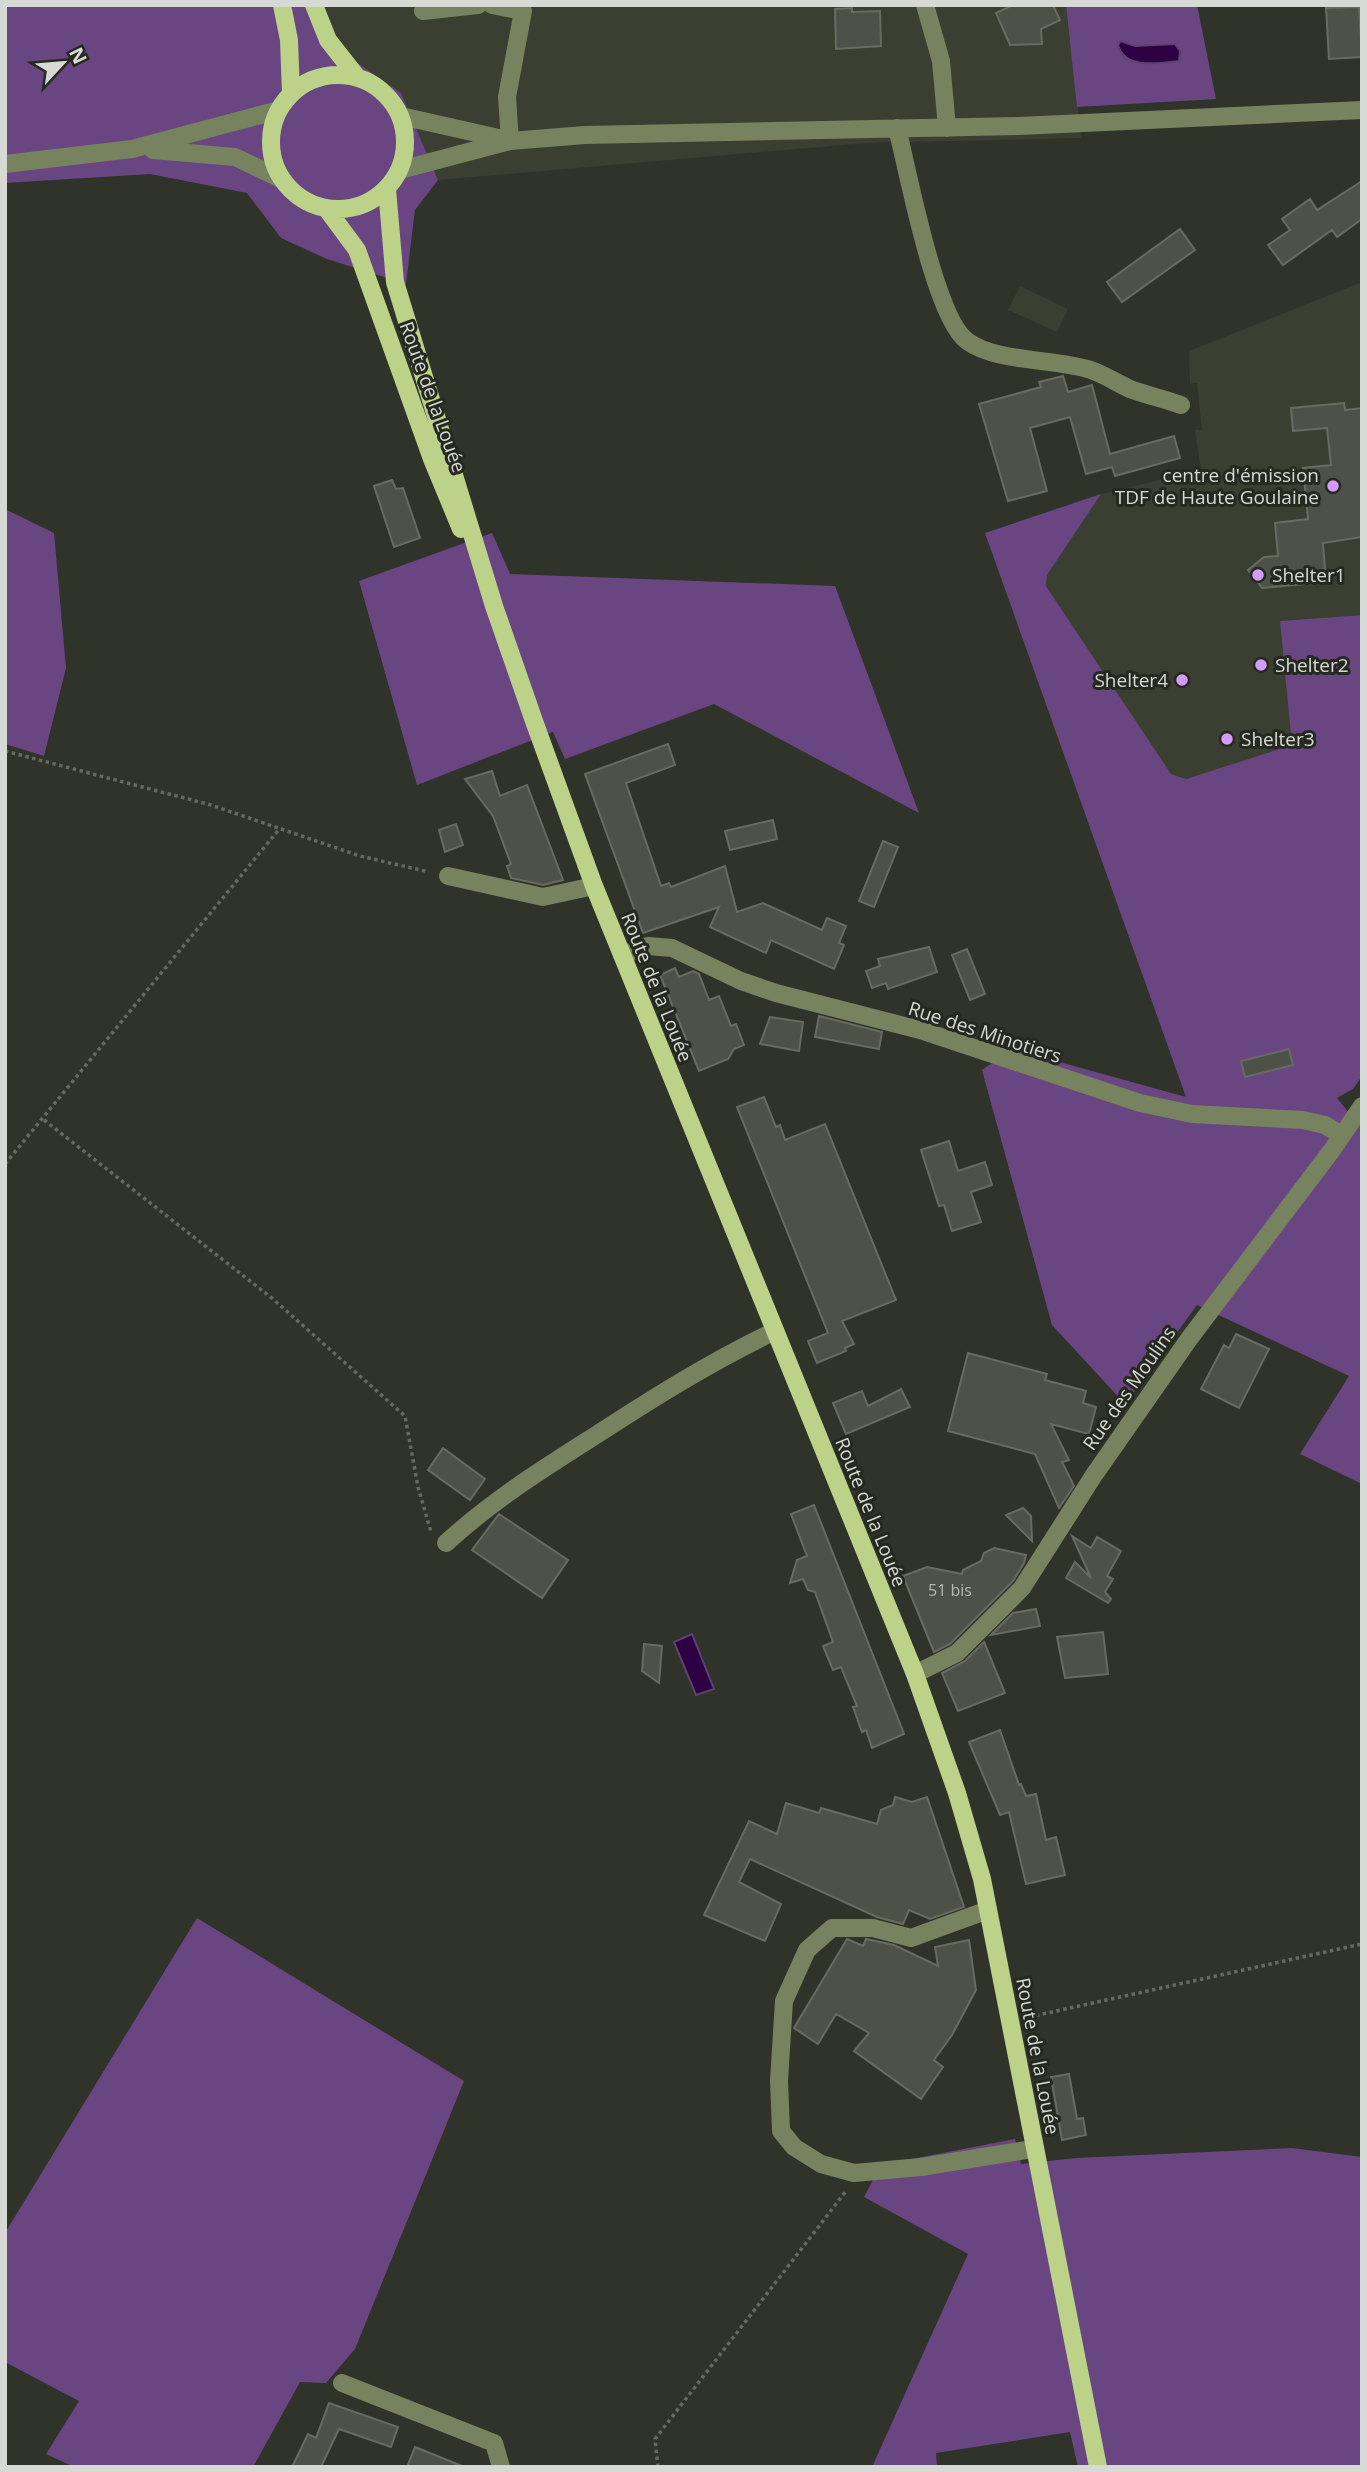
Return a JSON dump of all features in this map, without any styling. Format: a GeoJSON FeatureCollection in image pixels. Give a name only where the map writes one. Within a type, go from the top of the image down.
{"type":"FeatureCollection","features":[{"type":"Feature","properties":{"kind":"main road"},"geometry":{"type":"LineString","coordinates":[[282,5],[289,40],[291,94]]}},
{"type":"Feature","properties":{"kind":"main road"},"geometry":{"type":"LineString","coordinates":[[314,5],[328,40],[357,77],[375,86],[390,99],[401,116],[405,134],[400,170],[387,189],[359,206],[326,208],[295,193],[283,180],[275,164],[271,146],[279,110],[291,94],[321,77],[357,77]]}},
{"type":"Feature","properties":{"kind":"main road","name":"Route de la Louée"},"geometry":{"type":"LineString","coordinates":[[387,189],[395,282],[494,606],[594,886],[915,1674],[957,1793],[988,1910],[1033,2149],[1098,2467]]}},
{"type":"Feature","properties":{"kind":"main road","name":"Route de la Louée"},"geometry":{"type":"LineString","coordinates":[[326,208],[357,250],[432,459],[494,606]]}},
{"type":"Feature","properties":{"kind":"street"},"geometry":{"type":"LineString","coordinates":[[423,11],[478,5]]}},
{"type":"Feature","properties":{"kind":"street"},"geometry":{"type":"LineString","coordinates":[[492,5],[523,11],[507,97],[510,141]]}},
{"type":"Feature","properties":{"kind":"street"},"geometry":{"type":"LineString","coordinates":[[925,5],[941,61],[947,128]]}},
{"type":"Feature","properties":{"kind":"street"},"geometry":{"type":"LineString","coordinates":[[5,164],[132,149],[279,110]]}},
{"type":"Feature","properties":{"kind":"street"},"geometry":{"type":"LineString","coordinates":[[400,170],[510,141],[584,135],[947,128],[1362,110]]}},
{"type":"Feature","properties":{"kind":"street"},"geometry":{"type":"LineString","coordinates":[[401,116],[510,141]]}},
{"type":"Feature","properties":{"kind":"street"},"geometry":{"type":"LineString","coordinates":[[897,128],[941,296],[953,325],[966,341],[989,352],[1092,370],[1131,389],[1181,405]]}},
{"type":"Feature","properties":{"kind":"street"},"geometry":{"type":"LineString","coordinates":[[132,149],[203,152],[235,157],[283,180]]}},
{"type":"Feature","properties":{"kind":"street"},"geometry":{"type":"LineString","coordinates":[[448,876],[543,897],[594,886]]}},
{"type":"Feature","properties":{"kind":"street","name":"Rue des Minotiers"},"geometry":{"type":"LineString","coordinates":[[622,955],[648,946],[672,948],[741,981],[776,993],[920,1030],[1140,1103],[1192,1114],[1303,1120],[1325,1125],[1341,1135]]}},
{"type":"Feature","properties":{"kind":"street","name":"Rue des Moulins"},"geometry":{"type":"LineString","coordinates":[[915,1674],[957,1653],[1021,1588],[1094,1475],[1189,1339],[1361,1110]]}},
{"type":"Feature","properties":{"kind":"street"},"geometry":{"type":"LineString","coordinates":[[446,1542],[489,1504],[639,1407],[737,1349],[775,1331]]}},
{"type":"Feature","properties":{"kind":"street"},"geometry":{"type":"LineString","coordinates":[[988,1910],[911,1938],[873,1928],[832,1928],[807,1950],[784,2001],[779,2081],[781,2131],[794,2147],[821,2164],[854,2173],[921,2167],[1033,2149]]}},
{"type":"Feature","properties":{"kind":"street"},"geometry":{"type":"LineString","coordinates":[[342,2383],[494,2443],[501,2467]]}},
{"type":"Feature","properties":{"kind":"path"},"geometry":{"type":"LineString","coordinates":[[5,751],[211,805],[360,856],[448,876]]}},
{"type":"Feature","properties":{"kind":"path"},"geometry":{"type":"LineString","coordinates":[[5,1164],[44,1120],[280,828]]}},
{"type":"Feature","properties":{"kind":"path"},"geometry":{"type":"LineString","coordinates":[[44,1120],[273,1299],[405,1416],[418,1487],[430,1531],[446,1542]]}},
{"type":"Feature","properties":{"kind":"path"},"geometry":{"type":"LineString","coordinates":[[1010,2021],[1362,1944]]}},
{"type":"Feature","properties":{"kind":"path"},"geometry":{"type":"LineString","coordinates":[[657,2467],[655,2439],[842,2199],[854,2173]]}},
{"type":"Feature","properties":{"kind":"shaded area"},"geometry":{"type":"Polygon","coordinates":[[[5,5],[320,5],[333,46],[401,93],[438,180],[415,210],[406,284],[327,259],[281,238],[247,193],[150,174],[5,183],[5,5]]]}},
{"type":"Feature","properties":{"kind":"shaded area"},"geometry":{"type":"Polygon","coordinates":[[[320,5],[1066,5],[1081,138],[866,143],[438,180],[401,94],[333,46],[320,5]]]}},
{"type":"Feature","properties":{"kind":"shaded area"},"geometry":{"type":"Polygon","coordinates":[[[1066,5],[1197,5],[1216,99],[1077,107],[1066,5]],[[1121,41],[1129,59],[1146,64],[1179,60],[1175,44],[1135,46],[1121,41]]]}},
{"type":"Feature","properties":{"kind":"shaded area"},"geometry":{"type":"Polygon","coordinates":[[[1121,41],[1135,46],[1175,44],[1180,51],[1179,61],[1135,62],[1122,53],[1118,45],[1121,41]]]}},
{"type":"Feature","properties":{"kind":"shaded area"},"geometry":{"type":"Polygon","coordinates":[[[1362,282],[1362,615],[1281,621],[1293,745],[1186,779],[1171,775],[1046,586],[1047,575],[1101,494],[1201,470],[1195,430],[1202,430],[1197,383],[1190,384],[1189,351],[1362,282]]]}},
{"type":"Feature","properties":{"kind":"shaded area"},"geometry":{"type":"Polygon","coordinates":[[[1020,286],[1068,309],[1057,332],[1008,310],[1020,286]]]}},
{"type":"Feature","properties":{"kind":"shaded area"},"geometry":{"type":"Polygon","coordinates":[[[1101,494],[1047,575],[1046,586],[1171,774],[1186,779],[1292,745],[1280,621],[1362,615],[1362,1076],[1353,1089],[1337,1098],[1362,1129],[1362,1484],[1300,1454],[1349,1376],[1197,1305],[1125,1404],[1052,1325],[982,1070],[1012,1049],[1186,1097],[985,533],[1101,494]]]}},
{"type":"Feature","properties":{"kind":"shaded area"},"geometry":{"type":"Polygon","coordinates":[[[5,509],[54,533],[66,668],[44,756],[5,744],[5,509]]]}},
{"type":"Feature","properties":{"kind":"shaded area"},"geometry":{"type":"Polygon","coordinates":[[[492,533],[510,574],[835,586],[919,813],[714,704],[565,759],[553,732],[417,785],[359,581],[492,533]]]}},
{"type":"Feature","properties":{"kind":"shaded area"},"geometry":{"type":"Polygon","coordinates":[[[692,1634],[714,1689],[696,1695],[674,1642],[692,1634]]]}},
{"type":"Feature","properties":{"kind":"shaded area"},"geometry":{"type":"Polygon","coordinates":[[[197,1918],[464,2081],[355,2349],[326,2383],[300,2382],[253,2467],[74,2467],[46,2454],[79,2401],[5,2362],[5,2233],[197,1918]]]}},
{"type":"Feature","properties":{"kind":"shaded area"},"geometry":{"type":"Polygon","coordinates":[[[1015,2139],[1021,2164],[1076,2158],[1292,2148],[1362,2157],[1362,2467],[1078,2467],[1070,2432],[936,2453],[937,2467],[872,2467],[968,2254],[864,2197],[881,2165],[1015,2139]]]}},
{"type":"Feature","properties":{"kind":"building"},"geometry":{"type":"Polygon","coordinates":[[[1013,5],[1053,5],[1060,20],[1041,29],[1042,44],[1010,45],[996,13],[1013,5]]]}},
{"type":"Feature","properties":{"kind":"building"},"geometry":{"type":"Polygon","coordinates":[[[1359,7],[1362,57],[1329,59],[1326,8],[1359,7]]]}},
{"type":"Feature","properties":{"kind":"building"},"geometry":{"type":"Polygon","coordinates":[[[852,8],[852,12],[880,11],[881,46],[836,49],[835,9],[852,8]]]}},
{"type":"Feature","properties":{"kind":"building"},"geometry":{"type":"Polygon","coordinates":[[[1362,181],[1362,219],[1337,237],[1332,230],[1283,265],[1268,245],[1290,230],[1282,219],[1310,199],[1317,210],[1362,181]]]}},
{"type":"Feature","properties":{"kind":"building"},"geometry":{"type":"Polygon","coordinates":[[[1180,229],[1195,250],[1122,302],[1107,282],[1180,229]]]}},
{"type":"Feature","properties":{"kind":"building"},"geometry":{"type":"Polygon","coordinates":[[[1063,376],[1068,392],[1092,385],[1110,454],[1174,436],[1180,458],[1115,476],[1112,467],[1086,474],[1070,417],[1030,428],[1047,491],[1008,501],[979,404],[1041,387],[1039,382],[1063,376]]]}},
{"type":"Feature","properties":{"kind":"building"},"geometry":{"type":"Polygon","coordinates":[[[1344,403],[1345,410],[1362,408],[1362,537],[1323,543],[1326,582],[1262,588],[1248,570],[1264,557],[1278,556],[1275,523],[1308,519],[1303,468],[1331,465],[1327,428],[1293,431],[1291,408],[1344,403]]]}},
{"type":"Feature","properties":{"kind":"building"},"geometry":{"type":"Polygon","coordinates":[[[392,480],[396,489],[403,488],[420,538],[394,547],[374,486],[392,480]]]}},
{"type":"Feature","properties":{"kind":"building"},"geometry":{"type":"Polygon","coordinates":[[[668,744],[675,765],[626,783],[661,886],[669,883],[671,887],[725,866],[737,912],[763,903],[822,930],[827,918],[846,926],[839,943],[844,945],[834,969],[771,940],[766,953],[710,927],[719,907],[643,933],[585,774],[668,744]]]}},
{"type":"Feature","properties":{"kind":"building"},"geometry":{"type":"Polygon","coordinates":[[[492,771],[500,796],[527,785],[563,880],[543,885],[511,878],[507,866],[511,864],[493,816],[465,779],[492,771]]]}},
{"type":"Feature","properties":{"kind":"building"},"geometry":{"type":"Polygon","coordinates":[[[773,820],[777,839],[730,850],[725,831],[773,820]]]}},
{"type":"Feature","properties":{"kind":"building"},"geometry":{"type":"Polygon","coordinates":[[[456,824],[463,845],[445,852],[439,830],[456,824]]]}},
{"type":"Feature","properties":{"kind":"building"},"geometry":{"type":"Polygon","coordinates":[[[883,841],[898,847],[874,907],[859,901],[883,841]]]}},
{"type":"Feature","properties":{"kind":"building"},"geometry":{"type":"Polygon","coordinates":[[[929,947],[937,972],[888,989],[886,983],[872,988],[866,971],[880,966],[878,959],[929,947]]]}},
{"type":"Feature","properties":{"kind":"building"},"geometry":{"type":"Polygon","coordinates":[[[967,949],[985,994],[970,1000],[952,955],[967,949]]]}},
{"type":"Feature","properties":{"kind":"building"},"geometry":{"type":"Polygon","coordinates":[[[675,968],[679,977],[693,971],[699,974],[709,1000],[719,996],[731,1026],[736,1024],[744,1045],[734,1049],[728,1059],[699,1071],[660,975],[675,968]]]}},
{"type":"Feature","properties":{"kind":"building"},"geometry":{"type":"Polygon","coordinates":[[[819,1016],[882,1032],[879,1049],[815,1037],[819,1016]]]}},
{"type":"Feature","properties":{"kind":"building"},"geometry":{"type":"Polygon","coordinates":[[[770,1017],[803,1022],[799,1051],[760,1044],[770,1017]]]}},
{"type":"Feature","properties":{"kind":"building"},"geometry":{"type":"Polygon","coordinates":[[[1289,1049],[1293,1065],[1245,1077],[1241,1061],[1289,1049]]]}},
{"type":"Feature","properties":{"kind":"building"},"geometry":{"type":"Polygon","coordinates":[[[764,1097],[776,1127],[780,1125],[785,1140],[825,1124],[896,1300],[842,1321],[854,1344],[845,1348],[846,1351],[817,1363],[808,1341],[828,1333],[737,1107],[764,1097]]]}},
{"type":"Feature","properties":{"kind":"building"},"geometry":{"type":"Polygon","coordinates":[[[949,1141],[958,1171],[985,1162],[992,1185],[971,1192],[981,1222],[952,1231],[944,1205],[939,1206],[921,1150],[949,1141]]]}},
{"type":"Feature","properties":{"kind":"building"},"geometry":{"type":"Polygon","coordinates":[[[1236,1334],[1269,1349],[1239,1408],[1201,1389],[1224,1345],[1229,1348],[1236,1334]]]}},
{"type":"Feature","properties":{"kind":"building"},"geometry":{"type":"Polygon","coordinates":[[[968,1353],[1047,1374],[1045,1380],[1086,1391],[1083,1403],[1096,1407],[1089,1434],[1051,1424],[1069,1460],[1062,1462],[1074,1486],[1059,1508],[1035,1454],[948,1431],[968,1353]]]}},
{"type":"Feature","properties":{"kind":"building"},"geometry":{"type":"Polygon","coordinates":[[[901,1389],[910,1407],[846,1434],[833,1403],[862,1391],[868,1406],[901,1389]]]}},
{"type":"Feature","properties":{"kind":"building"},"geometry":{"type":"Polygon","coordinates":[[[443,1448],[485,1479],[470,1500],[428,1470],[443,1448]]]}},
{"type":"Feature","properties":{"kind":"building"},"geometry":{"type":"Polygon","coordinates":[[[814,1505],[904,1734],[872,1748],[866,1730],[862,1732],[853,1707],[857,1706],[841,1667],[833,1670],[823,1646],[833,1642],[815,1592],[808,1590],[803,1579],[790,1583],[797,1560],[807,1556],[791,1514],[814,1505]]]}},
{"type":"Feature","properties":{"kind":"building"},"geometry":{"type":"Polygon","coordinates":[[[1023,1508],[1031,1516],[1032,1541],[1006,1515],[1023,1508]]]}},
{"type":"Feature","properties":{"kind":"building"},"geometry":{"type":"Polygon","coordinates":[[[499,1514],[568,1560],[542,1598],[472,1550],[499,1514]]]}},
{"type":"Feature","properties":{"kind":"building"},"geometry":{"type":"Polygon","coordinates":[[[1072,1536],[1091,1548],[1097,1537],[1121,1551],[1107,1576],[1113,1579],[1105,1592],[1111,1599],[1108,1603],[1066,1578],[1075,1562],[1091,1578],[1072,1536]]]}},
{"type":"Feature","properties":{"kind":"building"},"geometry":{"type":"Polygon","coordinates":[[[994,1548],[1026,1555],[1024,1563],[1013,1581],[950,1644],[934,1652],[903,1576],[927,1567],[962,1574],[963,1570],[981,1561],[984,1553],[994,1548]]]}},
{"type":"Feature","properties":{"kind":"building"},"geometry":{"type":"Polygon","coordinates":[[[1036,1609],[1040,1626],[991,1635],[1013,1613],[1036,1609]]]}},
{"type":"Feature","properties":{"kind":"building"},"geometry":{"type":"Polygon","coordinates":[[[1103,1632],[1108,1674],[1065,1678],[1057,1637],[1103,1632]]]}},
{"type":"Feature","properties":{"kind":"building"},"geometry":{"type":"Polygon","coordinates":[[[984,1642],[1005,1693],[958,1711],[942,1673],[965,1661],[984,1642]]]}},
{"type":"Feature","properties":{"kind":"building"},"geometry":{"type":"Polygon","coordinates":[[[644,1644],[662,1646],[659,1683],[642,1671],[644,1644]]]}},
{"type":"Feature","properties":{"kind":"building"},"geometry":{"type":"Polygon","coordinates":[[[1000,1730],[1019,1785],[1021,1784],[1026,1796],[1036,1794],[1046,1840],[1056,1837],[1065,1875],[1026,1884],[1009,1812],[1000,1815],[969,1742],[1000,1730]]]}},
{"type":"Feature","properties":{"kind":"building"},"geometry":{"type":"Polygon","coordinates":[[[895,1797],[912,1802],[927,1797],[964,1907],[930,1919],[909,1910],[903,1924],[877,1917],[750,1859],[739,1882],[781,1904],[765,1941],[704,1915],[749,1821],[777,1834],[786,1803],[819,1813],[821,1808],[877,1824],[881,1810],[893,1805],[895,1797]]]}},
{"type":"Feature","properties":{"kind":"building"},"geometry":{"type":"Polygon","coordinates":[[[847,1939],[863,1946],[866,1939],[894,1945],[938,1966],[935,1947],[969,1940],[976,1990],[952,2035],[934,2060],[943,2067],[921,2099],[854,2051],[869,2033],[836,2014],[818,2044],[794,2028],[847,1939]]]}},
{"type":"Feature","properties":{"kind":"building"},"geometry":{"type":"Polygon","coordinates":[[[1069,2074],[1077,2119],[1083,2118],[1086,2135],[1062,2140],[1051,2077],[1069,2074]]]}},
{"type":"Feature","properties":{"kind":"building"},"geometry":{"type":"Polygon","coordinates":[[[329,2403],[398,2427],[391,2447],[339,2429],[321,2467],[292,2467],[308,2434],[316,2438],[329,2403]]]}},
{"type":"Feature","properties":{"kind":"building"},"geometry":{"type":"Polygon","coordinates":[[[415,2447],[462,2466],[462,2467],[407,2467],[415,2447]]]}},
{"type":"Feature","properties":{"kind":"place","name":"centre d'émission TDF de Haute Goulaine"},"geometry":{"type":"Point","coordinates":[1333,486]}},
{"type":"Feature","properties":{"kind":"place","name":"Shelter1"},"geometry":{"type":"Point","coordinates":[1258,575]}},
{"type":"Feature","properties":{"kind":"place","name":"Shelter2"},"geometry":{"type":"Point","coordinates":[1261,665]}},
{"type":"Feature","properties":{"kind":"place","name":"Shelter4"},"geometry":{"type":"Point","coordinates":[1182,680]}},
{"type":"Feature","properties":{"kind":"place","name":"Shelter3"},"geometry":{"type":"Point","coordinates":[1227,739]}}]}
